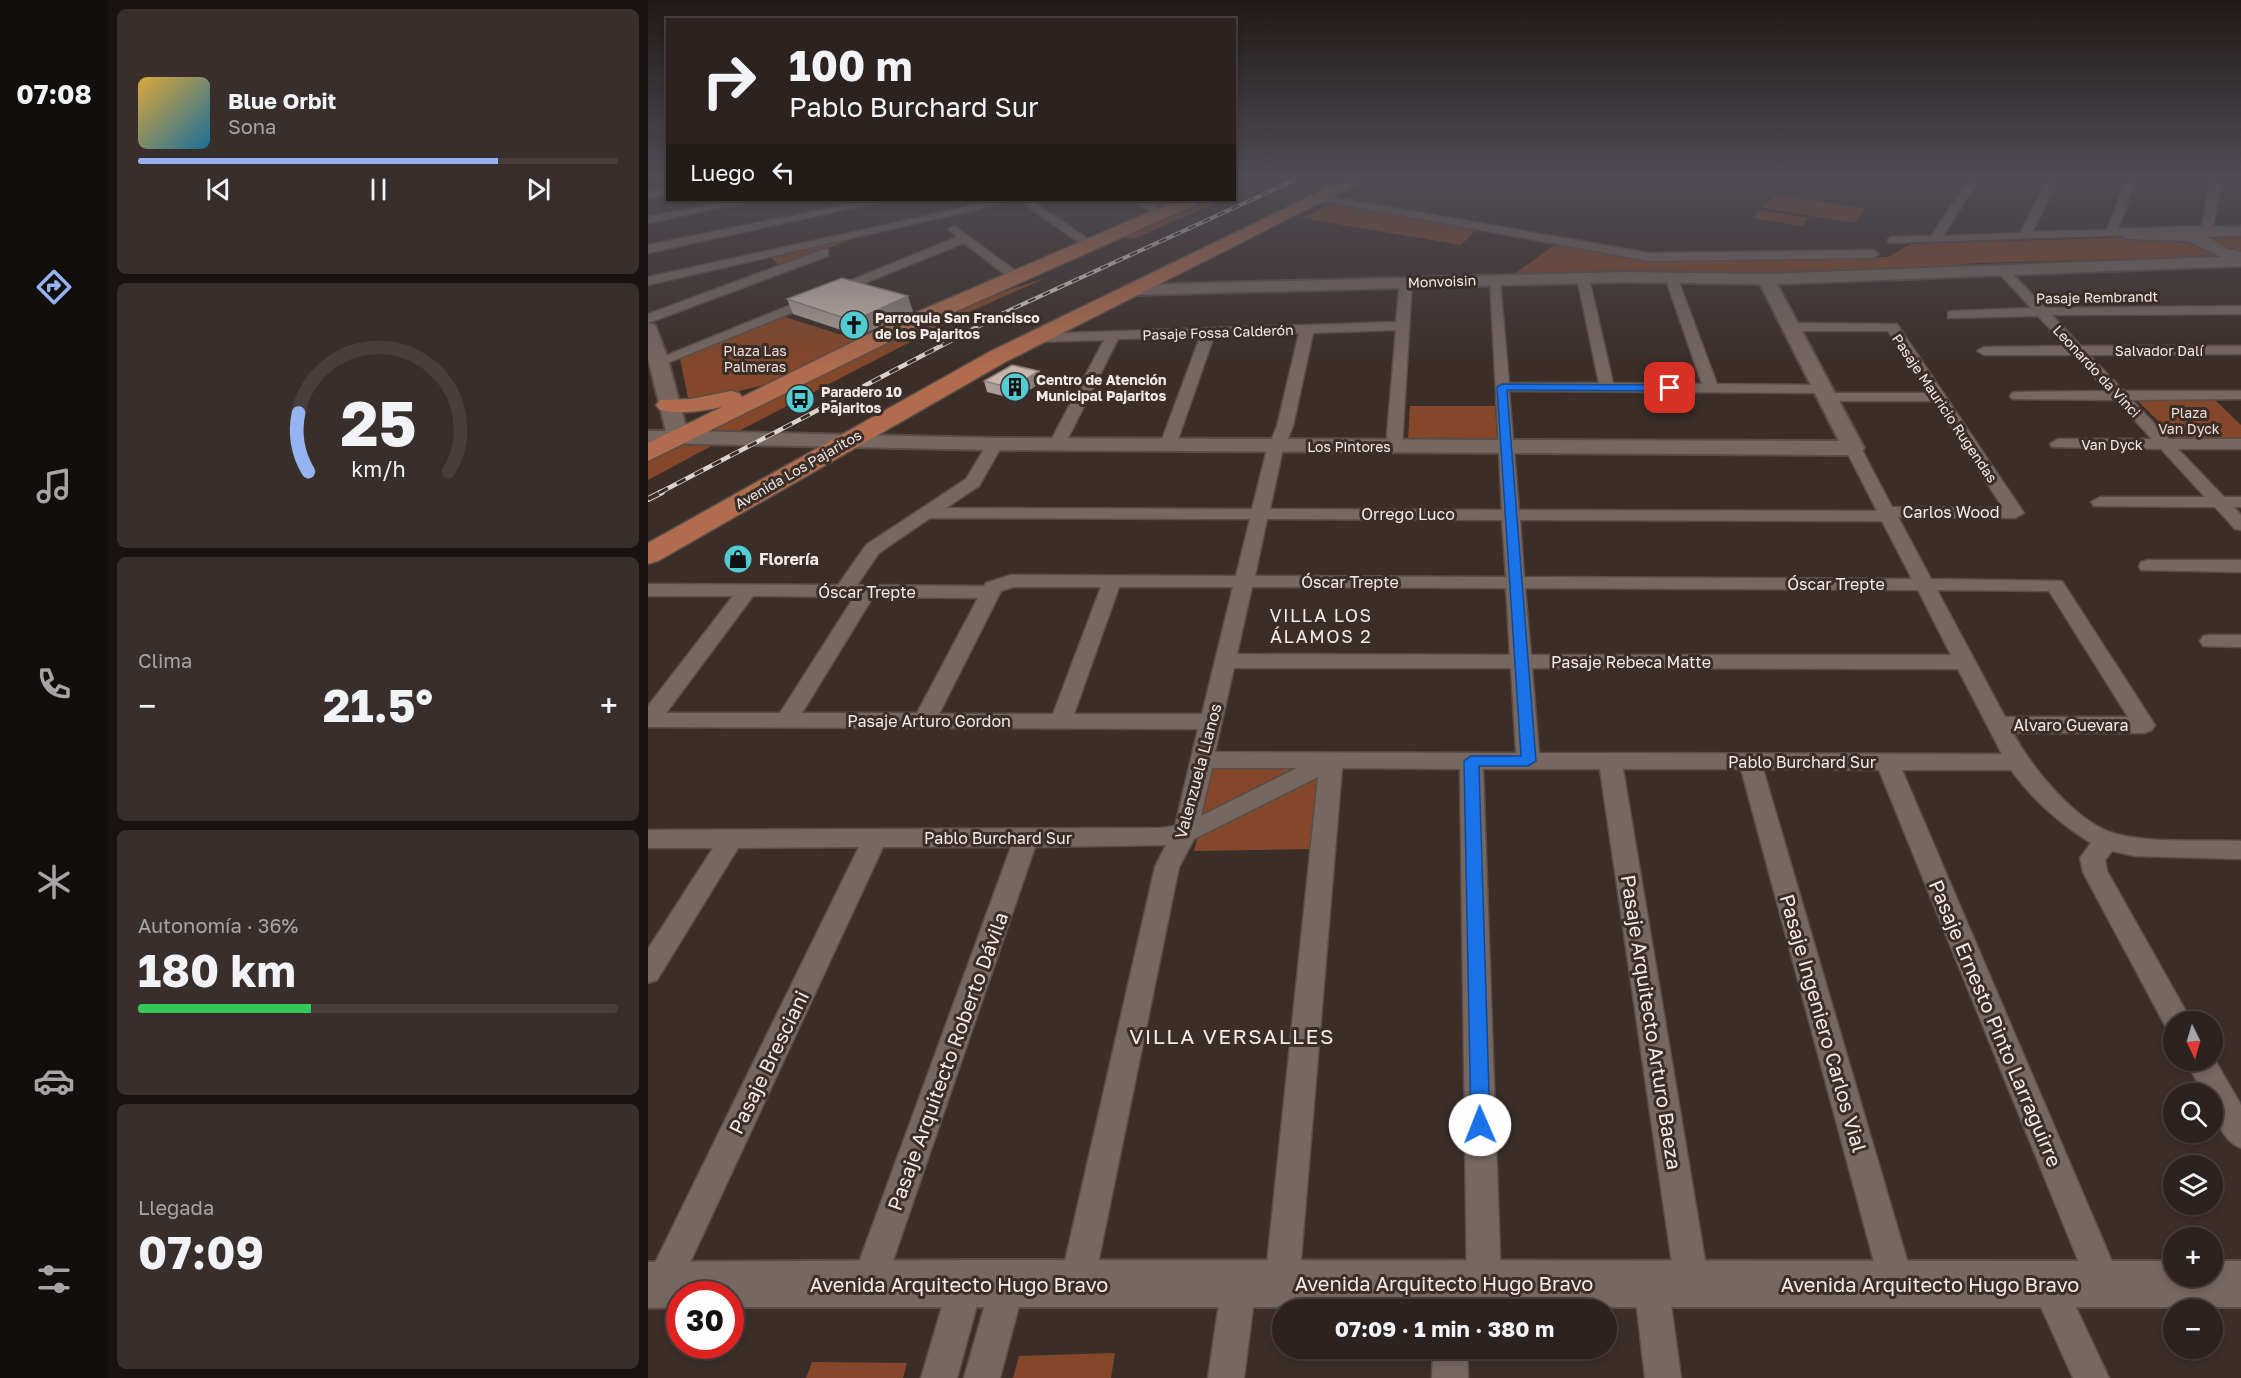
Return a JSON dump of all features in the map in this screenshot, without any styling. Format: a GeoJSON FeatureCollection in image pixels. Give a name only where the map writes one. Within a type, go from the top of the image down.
{"type":"FeatureCollection","features":[{"type":"Feature","properties":{"kind":"main road"},"geometry":{"type":"LineString","coordinates":[[648,453],[782,384],[915,321],[1101,239]]}},
{"type":"Feature","properties":{"kind":"main road","name":"Avenida Los Pajaritos"},"geometry":{"type":"LineString","coordinates":[[648,555],[660,541],[845,442],[956,379],[1034,338],[1236,239]]}},
{"type":"Feature","properties":{"kind":"main road"},"geometry":{"type":"LineString","coordinates":[[668,405],[699,405],[782,384]]}},
{"type":"Feature","properties":{"kind":"street"},"geometry":{"type":"LineString","coordinates":[[648,249],[694,239]]}},
{"type":"Feature","properties":{"kind":"street"},"geometry":{"type":"LineString","coordinates":[[648,280],[833,239]]}},
{"type":"Feature","properties":{"kind":"street"},"geometry":{"type":"LineString","coordinates":[[648,319],[861,239]]}},
{"type":"Feature","properties":{"kind":"street"},"geometry":{"type":"LineString","coordinates":[[678,437],[653,344],[962,239]]}},
{"type":"Feature","properties":{"kind":"street"},"geometry":{"type":"LineString","coordinates":[[968,239],[1016,277]]}},
{"type":"Feature","properties":{"kind":"street"},"geometry":{"type":"LineString","coordinates":[[1083,239],[1090,244]]}},
{"type":"Feature","properties":{"kind":"street"},"geometry":{"type":"LineString","coordinates":[[1550,239],[1649,257],[1873,254]]}},
{"type":"Feature","properties":{"kind":"street"},"geometry":{"type":"LineString","coordinates":[[1892,241],[1955,239]]}},
{"type":"Feature","properties":{"kind":"street"},"geometry":{"type":"LineString","coordinates":[[2208,239],[2220,257]]}},
{"type":"Feature","properties":{"kind":"street"},"geometry":{"type":"LineString","coordinates":[[760,255],[776,271]]}},
{"type":"Feature","properties":{"kind":"street","name":"Monvoisin"},"geometry":{"type":"LineString","coordinates":[[1134,290],[1583,278],[1766,279],[2220,257],[2241,259]]}},
{"type":"Feature","properties":{"kind":"street","name":"Leonardo da Vinci"},"geometry":{"type":"LineString","coordinates":[[2001,269],[2241,525]]}},
{"type":"Feature","properties":{"kind":"street"},"geometry":{"type":"LineString","coordinates":[[1671,277],[1712,388]]}},
{"type":"Feature","properties":{"kind":"street"},"geometry":{"type":"LineString","coordinates":[[1583,278],[1607,388]]}},
{"type":"Feature","properties":{"kind":"street"},"geometry":{"type":"LineString","coordinates":[[1766,279],[1997,725],[2017,762],[2035,786],[2080,825],[2107,841],[2135,847],[2241,850]]}},
{"type":"Feature","properties":{"kind":"street"},"geometry":{"type":"LineString","coordinates":[[1494,280],[1528,761]]}},
{"type":"Feature","properties":{"kind":"street"},"geometry":{"type":"LineString","coordinates":[[1394,446],[1406,282]]}},
{"type":"Feature","properties":{"kind":"street","name":"Pasaje Rembrandt"},"geometry":{"type":"LineString","coordinates":[[1953,315],[2241,310]]}},
{"type":"Feature","properties":{"kind":"street","name":"Pasaje Fossa Calderón"},"geometry":{"type":"LineString","coordinates":[[1034,338],[1403,326]]}},
{"type":"Feature","properties":{"kind":"street","name":"Pasaje Mauricio Rugendas"},"geometry":{"type":"LineString","coordinates":[[1791,327],[1892,327],[2015,513]]}},
{"type":"Feature","properties":{"kind":"street","name":"Valenzuela Llanos"},"geometry":{"type":"LineString","coordinates":[[1077,1283],[1167,867],[1185,833],[1276,446],[1285,426],[1307,329]]}},
{"type":"Feature","properties":{"kind":"street"},"geometry":{"type":"LineString","coordinates":[[1168,445],[1209,332]]}},
{"type":"Feature","properties":{"kind":"street"},"geometry":{"type":"LineString","coordinates":[[1057,444],[1113,336]]}},
{"type":"Feature","properties":{"kind":"street","name":"Salvador Dalí"},"geometry":{"type":"LineString","coordinates":[[1984,351],[2241,350]]}},
{"type":"Feature","properties":{"kind":"street"},"geometry":{"type":"LineString","coordinates":[[1502,387],[1712,388],[1939,397]]}},
{"type":"Feature","properties":{"kind":"street"},"geometry":{"type":"LineString","coordinates":[[2017,396],[2241,395]]}},
{"type":"Feature","properties":{"kind":"street"},"geometry":{"type":"LineString","coordinates":[[648,423],[668,405]]}},
{"type":"Feature","properties":{"kind":"street","name":"Los Pintores"},"geometry":{"type":"LineString","coordinates":[[648,437],[995,444],[1853,448]]}},
{"type":"Feature","properties":{"kind":"street"},"geometry":{"type":"LineString","coordinates":[[843,592],[872,549],[973,482],[995,444]]}},
{"type":"Feature","properties":{"kind":"street","name":"Van Dyck"},"geometry":{"type":"LineString","coordinates":[[2058,444],[2241,444]]}},
{"type":"Feature","properties":{"kind":"street"},"geometry":{"type":"LineString","coordinates":[[2100,502],[2241,502]]}},
{"type":"Feature","properties":{"kind":"street","name":"Orrego Luco"},"geometry":{"type":"LineString","coordinates":[[928,513],[1887,514]]}},
{"type":"Feature","properties":{"kind":"street","name":"Carlos Wood"},"geometry":{"type":"LineString","coordinates":[[1887,514],[2015,513]]}},
{"type":"Feature","properties":{"kind":"street"},"geometry":{"type":"LineString","coordinates":[[2148,566],[2241,566]]}},
{"type":"Feature","properties":{"kind":"street","name":"Óscar Trepte"},"geometry":{"type":"LineString","coordinates":[[648,590],[988,592],[998,584],[1011,581],[2055,585],[2144,725]]}},
{"type":"Feature","properties":{"kind":"street"},"geometry":{"type":"LineString","coordinates":[[1062,721],[1112,581]]}},
{"type":"Feature","properties":{"kind":"street"},"geometry":{"type":"LineString","coordinates":[[648,720],[747,591]]}},
{"type":"Feature","properties":{"kind":"street"},"geometry":{"type":"LineString","coordinates":[[786,721],[867,592]]}},
{"type":"Feature","properties":{"kind":"street"},"geometry":{"type":"LineString","coordinates":[[924,721],[988,592]]}},
{"type":"Feature","properties":{"kind":"street"},"geometry":{"type":"LineString","coordinates":[[2210,641],[2241,641]]}},
{"type":"Feature","properties":{"kind":"street","name":"Pasaje Rebeca Matte"},"geometry":{"type":"LineString","coordinates":[[1225,661],[1965,662]]}},
{"type":"Feature","properties":{"kind":"street","name":"Pasaje Arturo Gordon"},"geometry":{"type":"LineString","coordinates":[[648,720],[1211,722]]}},
{"type":"Feature","properties":{"kind":"street","name":"Alvaro Guevara"},"geometry":{"type":"LineString","coordinates":[[1997,725],[2144,725]]}},
{"type":"Feature","properties":{"kind":"street","name":"Pablo Burchard Sur"},"geometry":{"type":"LineString","coordinates":[[1202,760],[2017,762]]}},
{"type":"Feature","properties":{"kind":"street"},"geometry":{"type":"LineString","coordinates":[[1282,1283],[1331,760]]}},
{"type":"Feature","properties":{"kind":"street","name":"Pablo Burchard Sur"},"geometry":{"type":"LineString","coordinates":[[648,839],[1161,837],[1185,833],[1331,760]]}},
{"type":"Feature","properties":{"kind":"street"},"geometry":{"type":"LineString","coordinates":[[1461,1292],[1471,761]]}},
{"type":"Feature","properties":{"kind":"street","name":"Pasaje Arquitecto Arturo Baeza"},"geometry":{"type":"LineString","coordinates":[[1610,761],[1672,1284],[1663,1378]]}},
{"type":"Feature","properties":{"kind":"street","name":"Pasaje Ingeniero Carlos Vial"},"geometry":{"type":"LineString","coordinates":[[1750,762],[1897,1284]]}},
{"type":"Feature","properties":{"kind":"street","name":"Pasaje Ernesto Pinto Larraguirre"},"geometry":{"type":"LineString","coordinates":[[1887,762],[2105,1285]]}},
{"type":"Feature","properties":{"kind":"street","name":"Pasaje Arquitecto Roberto Dávila"},"geometry":{"type":"LineString","coordinates":[[868,1284],[1026,838]]}},
{"type":"Feature","properties":{"kind":"street"},"geometry":{"type":"LineString","coordinates":[[648,972],[730,839]]}},
{"type":"Feature","properties":{"kind":"street","name":"Pasaje Bresciani"},"geometry":{"type":"LineString","coordinates":[[655,1285],[875,839]]}},
{"type":"Feature","properties":{"kind":"street"},"geometry":{"type":"LineString","coordinates":[[2107,841],[2092,858],[2095,872],[2172,1011]]}},
{"type":"Feature","properties":{"kind":"street"},"geometry":{"type":"LineString","coordinates":[[2206,1071],[2241,1134]]}},
{"type":"Feature","properties":{"kind":"street"},"geometry":{"type":"LineString","coordinates":[[939,1378],[987,1283]]}},
{"type":"Feature","properties":{"kind":"street"},"geometry":{"type":"LineString","coordinates":[[982,1378],[987,1283]]}},
{"type":"Feature","properties":{"kind":"street"},"geometry":{"type":"LineString","coordinates":[[1227,1378],[1239,1283]]}},
{"type":"Feature","properties":{"kind":"street","name":"Avenida Arquitecto Hugo Bravo"},"geometry":{"type":"LineString","coordinates":[[655,1285],[1282,1283],[1461,1292],[1672,1284],[2241,1284]]}},
{"type":"Feature","properties":{"kind":"street"},"geometry":{"type":"LineString","coordinates":[[2048,1284],[2091,1378]]}},
{"type":"Feature","properties":{"kind":"street"},"geometry":{"type":"LineString","coordinates":[[1450,1359],[1450,1378]]}},
{"type":"Feature","properties":{"kind":"green space"},"geometry":{"type":"Polygon","coordinates":[[[844,239],[851,239],[780,266],[769,256],[844,239]]]}},
{"type":"Feature","properties":{"kind":"green space"},"geometry":{"type":"Polygon","coordinates":[[[1109,239],[1121,239],[1068,263],[1011,282],[1109,239]]]}},
{"type":"Feature","properties":{"kind":"green space"},"geometry":{"type":"Polygon","coordinates":[[[1427,239],[1467,239],[1461,245],[1427,239]]]}},
{"type":"Feature","properties":{"kind":"green space"},"geometry":{"type":"Polygon","coordinates":[[[2065,239],[2241,239],[2241,256],[1977,263],[1909,269],[1757,275],[1576,272],[1513,275],[1557,243],[1665,261],[1888,257],[1911,244],[2065,239]]]}},
{"type":"Feature","properties":{"kind":"green space"},"geometry":{"type":"Polygon","coordinates":[[[1048,277],[958,317],[733,434],[705,429],[956,307],[1048,277]]]}},
{"type":"Feature","properties":{"kind":"green space","name":"Plaza Las Palmeras"},"geometry":{"type":"Polygon","coordinates":[[[782,316],[861,341],[764,385],[689,403],[680,359],[782,316]]]}},
{"type":"Feature","properties":{"kind":"green space","name":"Plaza Van Dyck"},"geometry":{"type":"Polygon","coordinates":[[[2136,399],[2215,400],[2241,425],[2241,439],[2177,440],[2136,399]]]}},
{"type":"Feature","properties":{"kind":"green space"},"geometry":{"type":"Polygon","coordinates":[[[1410,406],[1495,406],[1497,439],[1408,439],[1410,406]]]}},
{"type":"Feature","properties":{"kind":"green space"},"geometry":{"type":"Polygon","coordinates":[[[679,442],[717,443],[648,480],[648,459],[679,442]]]}},
{"type":"Feature","properties":{"kind":"green space"},"geometry":{"type":"Polygon","coordinates":[[[1304,766],[1198,820],[1208,767],[1304,766]]]}},
{"type":"Feature","properties":{"kind":"green space"},"geometry":{"type":"Polygon","coordinates":[[[1320,772],[1318,849],[1194,851],[1199,831],[1320,772]]]}},
{"type":"Feature","properties":{"kind":"green space"},"geometry":{"type":"Polygon","coordinates":[[[1115,1353],[1111,1378],[1013,1378],[1019,1356],[1115,1353]]]}},
{"type":"Feature","properties":{"kind":"green space"},"geometry":{"type":"Polygon","coordinates":[[[812,1362],[907,1363],[903,1378],[806,1378],[812,1362]]]}},
{"type":"Feature","properties":{"kind":"building"},"geometry":{"type":"Polygon","coordinates":[[[842,278],[908,296],[853,321],[787,299],[842,278]]]}},
{"type":"Feature","properties":{"kind":"building"},"geometry":{"type":"Polygon","coordinates":[[[1012,365],[1039,371],[1012,388],[984,381],[1012,365]]]}},
{"type":"Feature","properties":{"kind":"railway"},"geometry":{"type":"LineString","coordinates":[[999,315],[1165,239]]}},
{"type":"Feature","properties":{"kind":"railway"},"geometry":{"type":"LineString","coordinates":[[659,493],[1002,314]]}},
{"type":"Feature","properties":{"kind":"railway"},"geometry":{"type":"LineString","coordinates":[[648,499],[662,492]]}},
{"type":"Feature","properties":{"kind":"place","name":"Parroquia San Francisco de los Pajaritos"},"geometry":{"type":"Point","coordinates":[854,325]}},
{"type":"Feature","properties":{"kind":"place","name":"Centro de Atención Municipal Pajaritos"},"geometry":{"type":"Point","coordinates":[1015,387]}},
{"type":"Feature","properties":{"kind":"place","name":"Paradero 10 Pajaritos"},"geometry":{"type":"Point","coordinates":[800,399]}},
{"type":"Feature","properties":{"kind":"place","name":"Florería"},"geometry":{"type":"Point","coordinates":[738,559]}},
{"type":"Feature","properties":{"kind":"district","name":"VILLA LOS ÁLAMOS 2"},"geometry":{"type":"Point","coordinates":[1321,625]}},
{"type":"Feature","properties":{"kind":"district","name":"VILLA VERSALLES"},"geometry":{"type":"Point","coordinates":[1232,1036]}},
{"type":"Feature","properties":{"kind":"route"},"geometry":{"type":"LineString","coordinates":[[1480,1125],[1471,761],[1528,761],[1502,387],[1670,388]]}}]}
